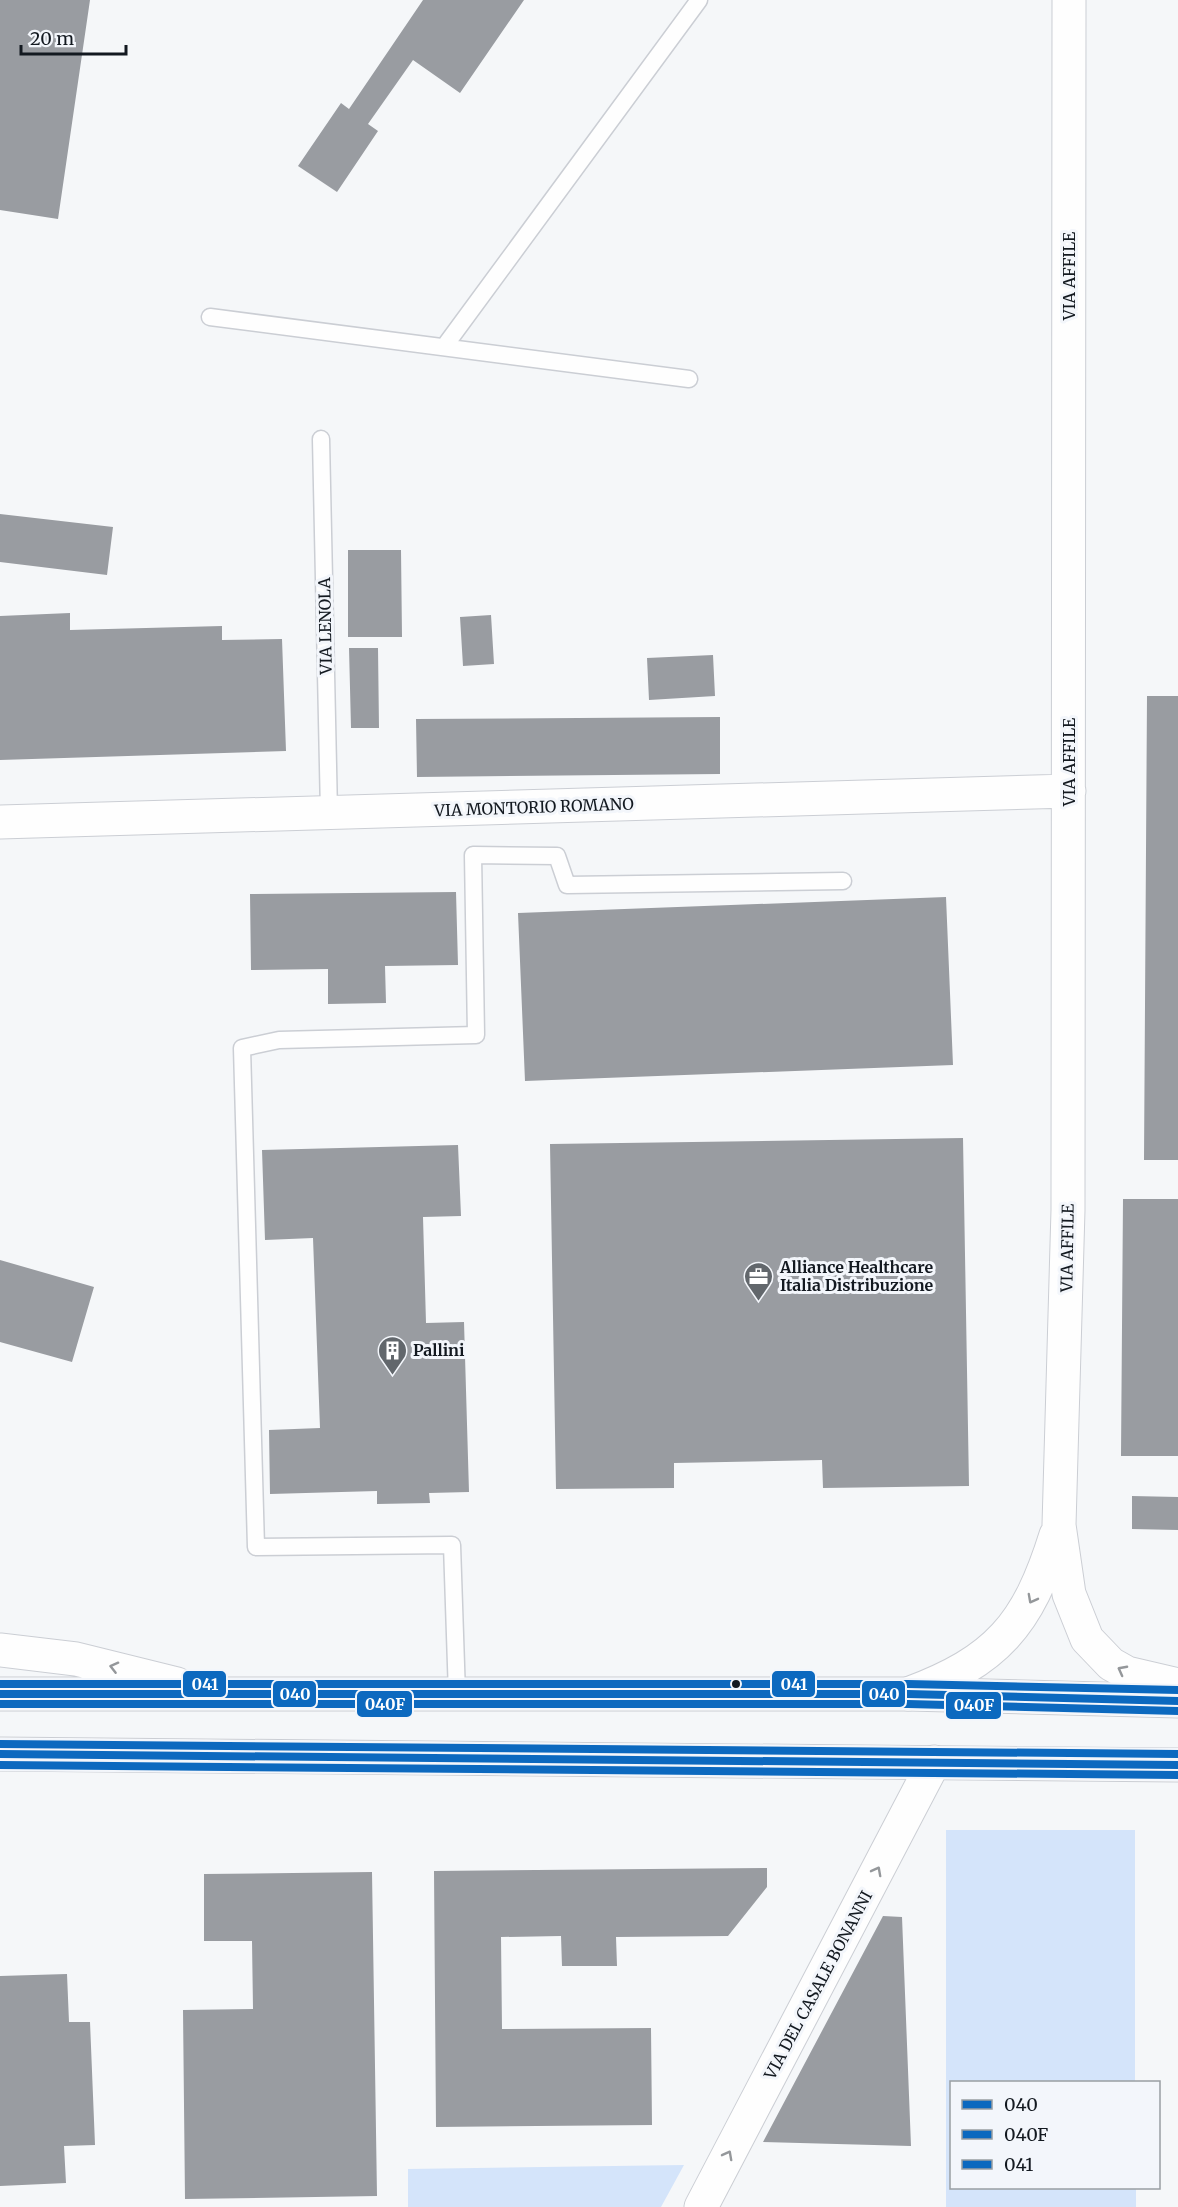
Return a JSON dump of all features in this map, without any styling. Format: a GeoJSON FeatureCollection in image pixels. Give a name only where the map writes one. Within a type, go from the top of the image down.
{"type":"FeatureCollection","features":[{"type":"Feature","properties":{"kind":"street","name":"VIA AFFILE"},"geometry":{"type":"LineString","coordinates":[[1069,0],[1068,1210],[1059,1525],[1069,1594],[1087,1639],[1111,1664],[1127,1673],[1178,1685]]}},
{"type":"Feature","properties":{"kind":"street","name":"VIA MONTORIO ROMANO"},"geometry":{"type":"LineString","coordinates":[[0,822],[1069,791]]}},
{"type":"Feature","properties":{"kind":"street","name":"VIA AFFILE"},"geometry":{"type":"LineString","coordinates":[[908,1694],[970,1665],[1005,1637],[1027,1609],[1037,1590],[1059,1525]]}},
{"type":"Feature","properties":{"kind":"street"},"geometry":{"type":"LineString","coordinates":[[0,1650],[51,1655],[102,1664],[210,1696]]}},
{"type":"Feature","properties":{"kind":"street"},"geometry":{"type":"LineString","coordinates":[[0,1694],[210,1696],[908,1694],[1178,1701]]}},
{"type":"Feature","properties":{"kind":"street"},"geometry":{"type":"LineString","coordinates":[[0,1755],[1178,1765]]}},
{"type":"Feature","properties":{"kind":"street","name":"VIA DEL CASALE BONANNI"},"geometry":{"type":"LineString","coordinates":[[700,2207],[934,1762]]}},
{"type":"Feature","properties":{"kind":"lane"},"geometry":{"type":"LineString","coordinates":[[444,347],[699,0]]}},
{"type":"Feature","properties":{"kind":"lane"},"geometry":{"type":"LineString","coordinates":[[210,317],[689,379]]}},
{"type":"Feature","properties":{"kind":"lane","name":"VIA LENOLA"},"geometry":{"type":"LineString","coordinates":[[321,439],[329,813]]}},
{"type":"Feature","properties":{"kind":"lane"},"geometry":{"type":"LineString","coordinates":[[457,1695],[452,1545],[256,1547],[242,1048],[279,1040],[476,1035],[472,855],[557,856],[567,885],[843,881]]}},
{"type":"Feature","properties":{"kind":"shaded area"},"geometry":{"type":"Polygon","coordinates":[[[946,1830],[1135,1830],[1135,2081],[950,2081],[950,2189],[1136,2189],[1136,2207],[946,2207],[946,1830]]]}},
{"type":"Feature","properties":{"kind":"shaded area"},"geometry":{"type":"Polygon","coordinates":[[[684,2165],[661,2207],[408,2207],[408,2169],[684,2165]]]}},
{"type":"Feature","properties":{"kind":"building"},"geometry":{"type":"Polygon","coordinates":[[[0,0],[90,0],[58,219],[0,210],[0,0]]]}},
{"type":"Feature","properties":{"kind":"building"},"geometry":{"type":"Polygon","coordinates":[[[423,0],[524,0],[460,93],[413,60],[368,124],[378,131],[337,192],[298,166],[341,103],[349,109],[423,0]]]}},
{"type":"Feature","properties":{"kind":"building"},"geometry":{"type":"Polygon","coordinates":[[[0,514],[113,527],[107,575],[0,562],[0,514]]]}},
{"type":"Feature","properties":{"kind":"building"},"geometry":{"type":"Polygon","coordinates":[[[348,550],[401,550],[402,637],[348,637],[348,550]]]}},
{"type":"Feature","properties":{"kind":"building"},"geometry":{"type":"Polygon","coordinates":[[[70,613],[70,630],[222,626],[222,640],[282,639],[286,751],[0,760],[0,616],[70,613]]]}},
{"type":"Feature","properties":{"kind":"building"},"geometry":{"type":"Polygon","coordinates":[[[491,615],[494,664],[463,666],[460,617],[491,615]]]}},
{"type":"Feature","properties":{"kind":"building"},"geometry":{"type":"Polygon","coordinates":[[[349,648],[378,648],[379,728],[351,728],[349,648]]]}},
{"type":"Feature","properties":{"kind":"building"},"geometry":{"type":"Polygon","coordinates":[[[713,655],[715,696],[649,700],[647,658],[713,655]]]}},
{"type":"Feature","properties":{"kind":"building"},"geometry":{"type":"Polygon","coordinates":[[[1147,696],[1178,696],[1178,1160],[1144,1160],[1147,696]]]}},
{"type":"Feature","properties":{"kind":"building"},"geometry":{"type":"Polygon","coordinates":[[[720,717],[720,774],[417,777],[416,719],[720,717]]]}},
{"type":"Feature","properties":{"kind":"building"},"geometry":{"type":"Polygon","coordinates":[[[456,892],[458,965],[385,966],[386,1003],[328,1004],[328,969],[251,970],[250,894],[456,892]]]}},
{"type":"Feature","properties":{"kind":"building"},"geometry":{"type":"Polygon","coordinates":[[[946,897],[953,1065],[525,1081],[518,913],[946,897]]]}},
{"type":"Feature","properties":{"kind":"building","name":"Alliance Healthcare Italia Distribuzione"},"geometry":{"type":"Polygon","coordinates":[[[963,1138],[969,1486],[823,1488],[822,1460],[674,1463],[674,1488],[556,1489],[550,1144],[963,1138]]]}},
{"type":"Feature","properties":{"kind":"building","name":"Pallini"},"geometry":{"type":"Polygon","coordinates":[[[458,1145],[461,1216],[423,1217],[426,1323],[464,1322],[469,1492],[429,1493],[430,1503],[377,1504],[377,1491],[270,1494],[269,1430],[320,1428],[313,1238],[265,1240],[262,1150],[458,1145]]]}},
{"type":"Feature","properties":{"kind":"building"},"geometry":{"type":"Polygon","coordinates":[[[1123,1199],[1178,1199],[1178,1456],[1121,1456],[1123,1199]]]}},
{"type":"Feature","properties":{"kind":"building"},"geometry":{"type":"Polygon","coordinates":[[[0,1260],[94,1287],[72,1362],[0,1342],[0,1260]]]}},
{"type":"Feature","properties":{"kind":"building"},"geometry":{"type":"Polygon","coordinates":[[[1132,1496],[1178,1497],[1178,1530],[1132,1529],[1132,1496]]]}},
{"type":"Feature","properties":{"kind":"building"},"geometry":{"type":"Polygon","coordinates":[[[767,1868],[767,1887],[728,1936],[616,1937],[617,1966],[562,1966],[561,1936],[501,1937],[502,2029],[651,2028],[652,2125],[436,2127],[434,1871],[767,1868]]]}},
{"type":"Feature","properties":{"kind":"building"},"geometry":{"type":"Polygon","coordinates":[[[372,1872],[377,2196],[185,2199],[183,2010],[253,2009],[252,1941],[204,1941],[204,1874],[372,1872]]]}},
{"type":"Feature","properties":{"kind":"building"},"geometry":{"type":"Polygon","coordinates":[[[883,1916],[902,1917],[911,2146],[763,2142],[883,1916]]]}},
{"type":"Feature","properties":{"kind":"building"},"geometry":{"type":"Polygon","coordinates":[[[67,1974],[69,2022],[90,2022],[95,2145],[64,2146],[66,2183],[0,2186],[0,1976],[67,1974]]]}},
{"type":"Feature","properties":{"kind":"transit line","name":"041"},"geometry":{"type":"LineString","coordinates":[[0,1684],[908,1684],[1178,1690]]}},
{"type":"Feature","properties":{"kind":"transit line","name":"040"},"geometry":{"type":"LineString","coordinates":[[0,1694],[908,1694],[1178,1701]]}},
{"type":"Feature","properties":{"kind":"transit line","name":"040F"},"geometry":{"type":"LineString","coordinates":[[0,1704],[908,1704],[1178,1711]]}},
{"type":"Feature","properties":{"kind":"transit line","name":"041"},"geometry":{"type":"LineString","coordinates":[[0,1744],[1178,1754]]}},
{"type":"Feature","properties":{"kind":"transit line","name":"040"},"geometry":{"type":"LineString","coordinates":[[0,1754],[1178,1765]]}},
{"type":"Feature","properties":{"kind":"transit line","name":"040F"},"geometry":{"type":"LineString","coordinates":[[0,1765],[1178,1775]]}},
{"type":"Feature","properties":{"kind":"place","name":"Alliance Healthcare Italia Distribuzione"},"geometry":{"type":"Point","coordinates":[759,1302]}},
{"type":"Feature","properties":{"kind":"place","name":"Pallini"},"geometry":{"type":"Point","coordinates":[392,1376]}}]}
